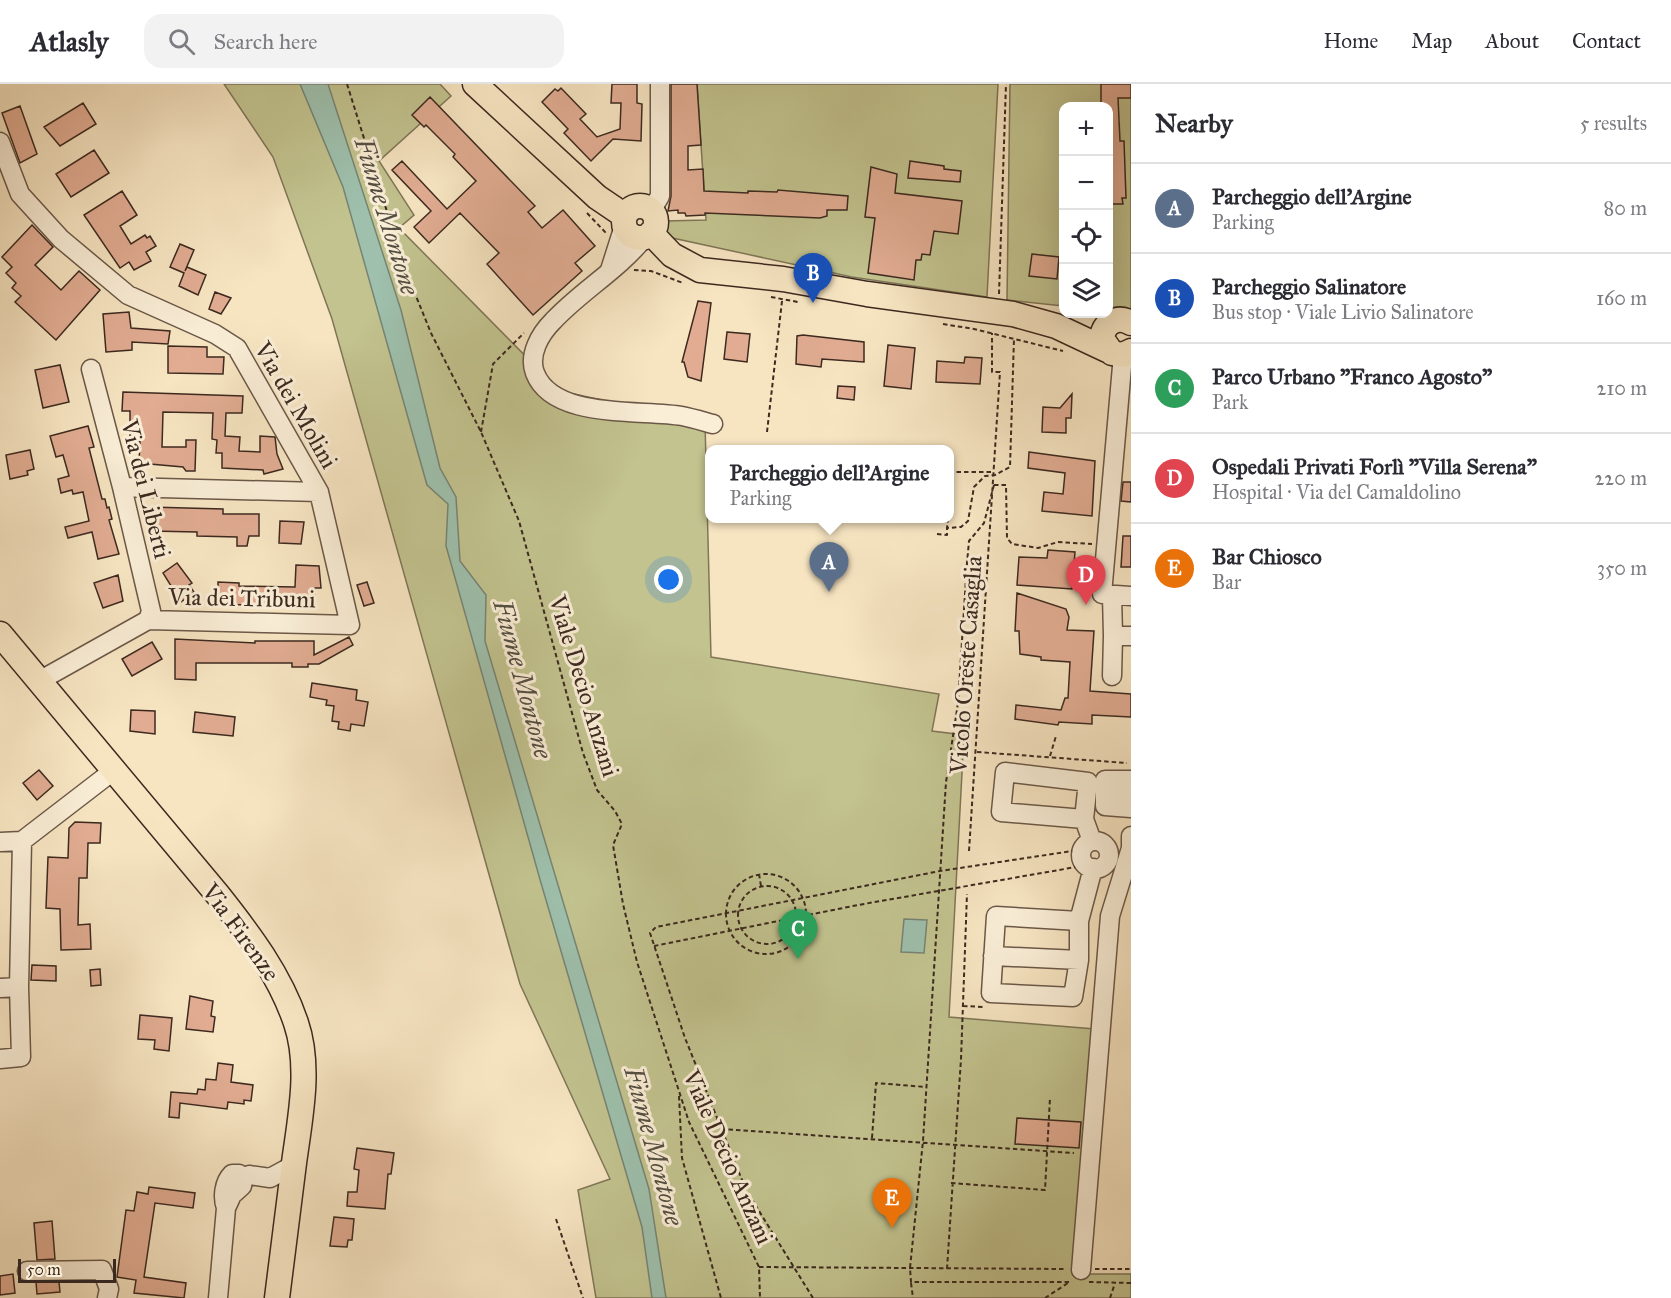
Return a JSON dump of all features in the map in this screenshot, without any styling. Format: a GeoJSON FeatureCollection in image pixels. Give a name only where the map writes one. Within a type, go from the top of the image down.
{"type":"FeatureCollection","features":[{"type":"Feature","properties":{"kind":"main road"},"geometry":{"type":"LineString","coordinates":[[475,84],[597,197],[639,225],[672,255],[700,270],[783,279],[1029,318],[1120,323]]}},
{"type":"Feature","properties":{"kind":"main road"},"geometry":{"type":"LineString","coordinates":[[1029,318],[1056,326],[1123,354]]}},
{"type":"Feature","properties":{"kind":"main road"},"geometry":{"type":"LineString","coordinates":[[1120,323],[1102,339],[1123,354]]}},
{"type":"Feature","properties":{"kind":"main road","name":"Via Firenze"},"geometry":{"type":"LineString","coordinates":[[0,634],[242,926],[282,989],[296,1024],[302,1052],[303,1092],[277,1298]]}},
{"type":"Feature","properties":{"kind":"street"},"geometry":{"type":"LineString","coordinates":[[609,272],[660,196],[660,84]]}},
{"type":"Feature","properties":{"kind":"street","name":"Via dei Molini"},"geometry":{"type":"LineString","coordinates":[[0,142],[20,194],[61,239],[128,295],[215,334],[237,348],[319,492],[350,625]]}},
{"type":"Feature","properties":{"kind":"street"},"geometry":{"type":"LineString","coordinates":[[639,225],[623,260],[552,321],[537,342],[531,364],[538,382],[554,396],[623,421],[682,416],[713,424]]}},
{"type":"Feature","properties":{"kind":"street"},"geometry":{"type":"LineString","coordinates":[[623,260],[654,253],[672,255]]}},
{"type":"Feature","properties":{"kind":"street"},"geometry":{"type":"LineString","coordinates":[[1112,676],[1113,636],[1107,595],[1106,545],[1123,354]]}},
{"type":"Feature","properties":{"kind":"street","name":"Via dei Liberti"},"geometry":{"type":"LineString","coordinates":[[91,369],[151,611],[148,620]]}},
{"type":"Feature","properties":{"kind":"street"},"geometry":{"type":"LineString","coordinates":[[122,487],[319,492]]}},
{"type":"Feature","properties":{"kind":"street"},"geometry":{"type":"LineString","coordinates":[[1107,595],[1131,596]]}},
{"type":"Feature","properties":{"kind":"street","name":"Via dei Tribuni"},"geometry":{"type":"LineString","coordinates":[[39,681],[148,620],[350,625]]}},
{"type":"Feature","properties":{"kind":"street"},"geometry":{"type":"LineString","coordinates":[[1113,636],[1131,636]]}},
{"type":"Feature","properties":{"kind":"street"},"geometry":{"type":"LineString","coordinates":[[0,842],[22,841],[112,771]]}},
{"type":"Feature","properties":{"kind":"street"},"geometry":{"type":"LineString","coordinates":[[1079,921],[996,916],[991,993],[1073,997],[1079,960],[1079,921],[1092,855],[1084,819],[1088,782],[1005,772],[1001,812],[1084,819]]}},
{"type":"Feature","properties":{"kind":"street"},"geometry":{"type":"LineString","coordinates":[[1131,780],[1105,780],[1105,806],[1131,808]]}},
{"type":"Feature","properties":{"kind":"street"},"geometry":{"type":"LineString","coordinates":[[1105,794],[1131,794]]}},
{"type":"Feature","properties":{"kind":"street"},"geometry":{"type":"LineString","coordinates":[[1075,1276],[1089,1155],[1110,916],[1131,848],[1131,836]]}},
{"type":"Feature","properties":{"kind":"street"},"geometry":{"type":"LineString","coordinates":[[0,1059],[21,1058],[19,987],[22,841]]}},
{"type":"Feature","properties":{"kind":"street"},"geometry":{"type":"LineString","coordinates":[[1092,855],[1131,848]]}},
{"type":"Feature","properties":{"kind":"street"},"geometry":{"type":"LineString","coordinates":[[993,956],[1079,960]]}},
{"type":"Feature","properties":{"kind":"street"},"geometry":{"type":"LineString","coordinates":[[0,988],[19,987]]}},
{"type":"Feature","properties":{"kind":"street"},"geometry":{"type":"LineString","coordinates":[[219,1298],[226,1208],[232,1195],[242,1186],[243,1179],[249,1175],[270,1178],[294,1166]]}},
{"type":"Feature","properties":{"kind":"street"},"geometry":{"type":"LineString","coordinates":[[27,1271],[102,1270],[108,1289],[107,1298]]}},
{"type":"Feature","properties":{"kind":"path","name":"Viale Decio Anzani"},"geometry":{"type":"LineString","coordinates":[[347,84],[405,269],[431,333],[481,432],[519,521],[583,753],[597,790],[615,811],[622,824],[613,845],[623,904],[637,962],[679,1093],[711,1171],[759,1267],[760,1298]]}},
{"type":"Feature","properties":{"kind":"path"},"geometry":{"type":"LineString","coordinates":[[1001,289],[1006,84]]}},
{"type":"Feature","properties":{"kind":"path"},"geometry":{"type":"LineString","coordinates":[[766,432],[783,299]]}},
{"type":"Feature","properties":{"kind":"path"},"geometry":{"type":"LineString","coordinates":[[481,432],[493,364],[530,328],[541,321],[552,321]]}},
{"type":"Feature","properties":{"kind":"path","name":"Vicolo Oreste Casaglia"},"geometry":{"type":"LineString","coordinates":[[969,851],[1000,372],[992,372],[992,333]]}},
{"type":"Feature","properties":{"kind":"path"},"geometry":{"type":"LineString","coordinates":[[947,528],[961,527],[968,521],[974,487],[985,476],[1010,467],[1014,338]]}},
{"type":"Feature","properties":{"kind":"path"},"geometry":{"type":"LineString","coordinates":[[954,472],[995,474]]}},
{"type":"Feature","properties":{"kind":"path"},"geometry":{"type":"LineString","coordinates":[[913,1298],[910,1268],[924,1142],[946,782],[958,703],[969,541],[984,524],[994,485],[1006,485],[1006,538],[1012,544],[1038,548],[1058,542],[1106,545]]}},
{"type":"Feature","properties":{"kind":"path"},"geometry":{"type":"LineString","coordinates":[[937,534],[947,535],[948,523]]}},
{"type":"Feature","properties":{"kind":"path"},"geometry":{"type":"LineString","coordinates":[[1050,758],[1056,736]]}},
{"type":"Feature","properties":{"kind":"path"},"geometry":{"type":"LineString","coordinates":[[977,752],[1131,764]]}},
{"type":"Feature","properties":{"kind":"path"},"geometry":{"type":"LineString","coordinates":[[813,1298],[746,1190],[685,1038],[650,933],[656,927],[940,871],[1092,855]]}},
{"type":"Feature","properties":{"kind":"path"},"geometry":{"type":"LineString","coordinates":[[654,946],[939,891],[1092,855]]}},
{"type":"Feature","properties":{"kind":"path"},"geometry":{"type":"LineString","coordinates":[[759,874],[761,886]]}},
{"type":"Feature","properties":{"kind":"path"},"geometry":{"type":"LineString","coordinates":[[759,874],[770,874],[790,882],[804,899],[806,916],[800,936],[793,944],[774,953],[764,954],[744,947],[730,931],[726,914],[732,893],[739,884],[759,874]]}},
{"type":"Feature","properties":{"kind":"path"},"geometry":{"type":"LineString","coordinates":[[761,886],[779,888],[792,901],[795,918],[788,934],[773,943],[755,941],[741,929],[738,912],[745,895],[761,886]]}},
{"type":"Feature","properties":{"kind":"path"},"geometry":{"type":"LineString","coordinates":[[947,1269],[961,1059],[967,894]]}},
{"type":"Feature","properties":{"kind":"path"},"geometry":{"type":"LineString","coordinates":[[773,943],[774,953]]}},
{"type":"Feature","properties":{"kind":"path"},"geometry":{"type":"LineString","coordinates":[[872,1138],[876,1083],[926,1087]]}},
{"type":"Feature","properties":{"kind":"path"},"geometry":{"type":"LineString","coordinates":[[679,1093],[682,1158],[721,1298]]}},
{"type":"Feature","properties":{"kind":"path"},"geometry":{"type":"LineString","coordinates":[[951,1184],[1045,1190],[1050,1098]]}},
{"type":"Feature","properties":{"kind":"path"},"geometry":{"type":"LineString","coordinates":[[722,1129],[1089,1155]]}},
{"type":"Feature","properties":{"kind":"path"},"geometry":{"type":"LineString","coordinates":[[556,1220],[583,1298]]}},
{"type":"Feature","properties":{"kind":"path"},"geometry":{"type":"LineString","coordinates":[[759,1267],[947,1269],[1075,1276],[1115,1283],[1131,1283]]}},
{"type":"Feature","properties":{"kind":"path"},"geometry":{"type":"LineString","coordinates":[[911,1282],[1075,1276],[1131,1269]]}},
{"type":"Feature","properties":{"kind":"path"},"geometry":{"type":"LineString","coordinates":[[1045,1298],[1075,1276]]}},
{"type":"Feature","properties":{"kind":"path"},"geometry":{"type":"LineString","coordinates":[[1110,1298],[1115,1283]]}},
{"type":"Feature","properties":{"kind":"green space"},"geometry":{"type":"Polygon","coordinates":[[[224,84],[440,84],[451,96],[379,161],[414,215],[399,228],[560,391],[705,422],[705,523],[708,523],[711,657],[939,694],[932,731],[964,735],[949,1017],[1107,1030],[1088,1274],[1131,1274],[1131,1298],[596,1298],[578,1190],[610,1179],[520,984],[332,319],[273,157],[224,84]]]}},
{"type":"Feature","properties":{"kind":"green space"},"geometry":{"type":"Polygon","coordinates":[[[697,84],[998,84],[987,297],[852,277],[668,237],[665,221],[706,220],[697,84]]]}},
{"type":"Feature","properties":{"kind":"green space"},"geometry":{"type":"Polygon","coordinates":[[[1010,84],[1131,84],[1131,314],[1113,312],[1113,102],[1059,102],[1059,306],[1007,300],[1010,84]]]}},
{"type":"Feature","properties":{"kind":"shaded area"},"geometry":{"type":"Polygon","coordinates":[[[300,84],[328,84],[401,310],[440,468],[456,497],[460,561],[486,595],[485,641],[649,1189],[666,1298],[652,1298],[642,1227],[541,883],[446,546],[448,504],[427,485],[343,187],[300,84]]]}},
{"type":"Feature","properties":{"kind":"shaded area"},"geometry":{"type":"Polygon","coordinates":[[[904,919],[927,920],[924,953],[901,952],[904,919]]]}},
{"type":"Feature","properties":{"kind":"building"},"geometry":{"type":"Polygon","coordinates":[[[612,84],[637,84],[637,103],[642,104],[641,141],[613,139],[591,161],[564,133],[568,129],[542,102],[555,89],[558,91],[561,88],[586,114],[580,119],[597,137],[620,129],[621,103],[611,103],[612,84]]]}},
{"type":"Feature","properties":{"kind":"building"},"geometry":{"type":"Polygon","coordinates":[[[671,84],[697,84],[701,145],[688,146],[688,170],[703,169],[704,191],[748,193],[748,191],[777,192],[778,190],[848,196],[847,210],[827,210],[827,216],[820,218],[705,213],[705,215],[686,216],[685,213],[678,213],[678,210],[668,211],[671,196],[671,84]]]}},
{"type":"Feature","properties":{"kind":"building"},"geometry":{"type":"Polygon","coordinates":[[[1101,84],[1131,84],[1131,98],[1118,98],[1120,141],[1124,141],[1126,198],[1122,198],[1123,204],[1113,204],[1113,102],[1101,102],[1101,84]]]}},
{"type":"Feature","properties":{"kind":"building"},"geometry":{"type":"Polygon","coordinates":[[[430,97],[535,206],[528,212],[542,228],[563,210],[595,246],[575,263],[582,271],[533,315],[487,264],[499,253],[460,213],[429,243],[414,227],[431,211],[392,170],[402,161],[447,209],[476,181],[453,157],[455,154],[426,125],[424,127],[412,115],[430,97]]]}},
{"type":"Feature","properties":{"kind":"building"},"geometry":{"type":"Polygon","coordinates":[[[83,103],[96,124],[60,146],[44,127],[83,103]]]}},
{"type":"Feature","properties":{"kind":"building"},"geometry":{"type":"Polygon","coordinates":[[[20,106],[37,154],[20,163],[2,113],[20,106]]]}},
{"type":"Feature","properties":{"kind":"building"},"geometry":{"type":"Polygon","coordinates":[[[94,150],[109,173],[71,197],[56,174],[94,150]]]}},
{"type":"Feature","properties":{"kind":"building"},"geometry":{"type":"Polygon","coordinates":[[[910,161],[961,171],[960,182],[908,178],[910,161]]]}},
{"type":"Feature","properties":{"kind":"building"},"geometry":{"type":"Polygon","coordinates":[[[871,167],[897,174],[895,193],[962,201],[958,234],[934,231],[930,255],[922,254],[921,260],[916,260],[914,280],[868,273],[875,218],[865,217],[871,167]]]}},
{"type":"Feature","properties":{"kind":"building"},"geometry":{"type":"Polygon","coordinates":[[[122,191],[137,215],[120,226],[131,244],[145,235],[147,238],[150,236],[156,246],[146,252],[151,261],[134,270],[129,262],[120,268],[84,215],[122,191]]]}},
{"type":"Feature","properties":{"kind":"building"},"geometry":{"type":"Polygon","coordinates":[[[32,225],[53,247],[35,265],[61,290],[79,271],[100,290],[56,340],[15,302],[21,296],[12,288],[16,283],[6,273],[12,267],[2,257],[32,225]]]}},
{"type":"Feature","properties":{"kind":"building"},"geometry":{"type":"Polygon","coordinates":[[[180,244],[194,250],[185,271],[187,267],[206,275],[198,295],[179,286],[184,273],[170,267],[180,244]]]}},
{"type":"Feature","properties":{"kind":"building"},"geometry":{"type":"Polygon","coordinates":[[[1032,254],[1059,257],[1057,279],[1029,276],[1032,254]]]}},
{"type":"Feature","properties":{"kind":"building"},"geometry":{"type":"Polygon","coordinates":[[[215,292],[231,298],[221,314],[209,309],[215,292]]]}},
{"type":"Feature","properties":{"kind":"building"},"geometry":{"type":"Polygon","coordinates":[[[698,301],[711,303],[701,381],[688,377],[684,362],[682,362],[698,301]]]}},
{"type":"Feature","properties":{"kind":"building"},"geometry":{"type":"Polygon","coordinates":[[[129,312],[131,328],[170,331],[168,344],[132,342],[132,350],[106,352],[103,314],[129,312]]]}},
{"type":"Feature","properties":{"kind":"building"},"geometry":{"type":"Polygon","coordinates":[[[727,332],[750,334],[747,362],[724,359],[727,332]]]}},
{"type":"Feature","properties":{"kind":"building"},"geometry":{"type":"Polygon","coordinates":[[[797,336],[864,342],[864,362],[822,359],[821,367],[796,364],[797,336]]]}},
{"type":"Feature","properties":{"kind":"building"},"geometry":{"type":"Polygon","coordinates":[[[888,345],[915,348],[911,389],[884,386],[888,345]]]}},
{"type":"Feature","properties":{"kind":"building"},"geometry":{"type":"Polygon","coordinates":[[[168,346],[207,347],[207,357],[224,357],[223,374],[168,373],[168,346]]]}},
{"type":"Feature","properties":{"kind":"building"},"geometry":{"type":"Polygon","coordinates":[[[965,357],[982,358],[980,384],[936,382],[937,361],[964,363],[965,357]]]}},
{"type":"Feature","properties":{"kind":"building"},"geometry":{"type":"Polygon","coordinates":[[[60,365],[69,402],[43,408],[35,370],[60,365]]]}},
{"type":"Feature","properties":{"kind":"building"},"geometry":{"type":"Polygon","coordinates":[[[838,386],[855,387],[854,400],[837,398],[838,386]]]}},
{"type":"Feature","properties":{"kind":"building"},"geometry":{"type":"Polygon","coordinates":[[[123,392],[243,396],[242,413],[226,413],[225,436],[240,437],[239,451],[260,452],[260,436],[275,437],[277,454],[283,469],[264,474],[263,470],[222,468],[222,453],[216,453],[217,440],[212,439],[213,413],[163,412],[162,447],[186,447],[186,440],[196,440],[195,471],[186,471],[183,467],[139,463],[140,441],[130,441],[130,411],[122,411],[123,392]]]}},
{"type":"Feature","properties":{"kind":"building"},"geometry":{"type":"Polygon","coordinates":[[[1072,394],[1071,418],[1066,418],[1066,433],[1042,432],[1043,407],[1060,408],[1072,394]]]}},
{"type":"Feature","properties":{"kind":"building"},"geometry":{"type":"Polygon","coordinates":[[[88,426],[94,447],[89,448],[102,499],[105,499],[107,508],[109,507],[112,519],[109,520],[119,554],[98,559],[92,532],[68,538],[65,527],[89,521],[83,492],[73,494],[72,490],[61,493],[58,479],[69,476],[63,455],[56,457],[50,436],[88,426]]]}},
{"type":"Feature","properties":{"kind":"building"},"geometry":{"type":"Polygon","coordinates":[[[30,450],[34,469],[27,471],[28,475],[10,479],[6,455],[30,450]]]}},
{"type":"Feature","properties":{"kind":"building"},"geometry":{"type":"Polygon","coordinates":[[[1029,452],[1095,461],[1092,516],[1042,511],[1044,492],[1063,494],[1065,473],[1028,468],[1029,452]]]}},
{"type":"Feature","properties":{"kind":"building"},"geometry":{"type":"Polygon","coordinates":[[[1123,482],[1131,482],[1131,502],[1121,501],[1123,482]]]}},
{"type":"Feature","properties":{"kind":"building"},"geometry":{"type":"Polygon","coordinates":[[[149,507],[223,509],[223,514],[259,514],[259,536],[249,536],[247,546],[237,546],[237,537],[197,536],[197,532],[151,531],[149,507]]]}},
{"type":"Feature","properties":{"kind":"building"},"geometry":{"type":"Polygon","coordinates":[[[280,521],[304,522],[301,544],[279,543],[280,521]]]}},
{"type":"Feature","properties":{"kind":"building"},"geometry":{"type":"Polygon","coordinates":[[[1123,536],[1131,536],[1131,567],[1121,567],[1123,536]]]}},
{"type":"Feature","properties":{"kind":"building"},"geometry":{"type":"Polygon","coordinates":[[[1048,550],[1075,552],[1072,589],[1017,585],[1019,557],[1047,558],[1048,550]]]}},
{"type":"Feature","properties":{"kind":"building"},"geometry":{"type":"Polygon","coordinates":[[[177,563],[192,583],[189,585],[194,592],[181,602],[163,573],[177,563]]]}},
{"type":"Feature","properties":{"kind":"building"},"geometry":{"type":"Polygon","coordinates":[[[296,565],[319,566],[321,588],[315,588],[314,607],[218,604],[218,582],[239,583],[239,586],[295,587],[296,565]]]}},
{"type":"Feature","properties":{"kind":"building"},"geometry":{"type":"Polygon","coordinates":[[[118,575],[123,601],[103,608],[94,583],[118,575]]]}},
{"type":"Feature","properties":{"kind":"building"},"geometry":{"type":"Polygon","coordinates":[[[367,582],[374,603],[364,606],[357,585],[367,582]]]}},
{"type":"Feature","properties":{"kind":"building"},"geometry":{"type":"Polygon","coordinates":[[[1017,593],[1066,609],[1069,617],[1067,630],[1094,631],[1090,691],[1131,694],[1131,717],[1092,715],[1092,724],[1059,722],[1058,725],[1015,719],[1016,705],[1061,710],[1065,698],[1068,698],[1070,662],[1041,660],[1041,657],[1020,654],[1019,631],[1015,631],[1017,593]]]}},
{"type":"Feature","properties":{"kind":"building"},"geometry":{"type":"Polygon","coordinates":[[[349,637],[353,645],[319,664],[308,664],[308,667],[292,667],[292,663],[196,663],[196,680],[175,679],[175,639],[255,643],[255,641],[314,641],[314,655],[349,637]]]}},
{"type":"Feature","properties":{"kind":"building"},"geometry":{"type":"Polygon","coordinates":[[[152,642],[162,659],[132,676],[122,659],[152,642]]]}},
{"type":"Feature","properties":{"kind":"building"},"geometry":{"type":"Polygon","coordinates":[[[312,683],[357,690],[356,700],[368,702],[364,726],[351,724],[350,731],[338,729],[339,722],[332,721],[334,706],[326,705],[327,700],[310,697],[312,683]]]}},
{"type":"Feature","properties":{"kind":"building"},"geometry":{"type":"Polygon","coordinates":[[[131,710],[155,711],[155,734],[130,731],[131,710]]]}},
{"type":"Feature","properties":{"kind":"building"},"geometry":{"type":"Polygon","coordinates":[[[195,712],[235,717],[233,736],[193,732],[195,712]]]}},
{"type":"Feature","properties":{"kind":"building"},"geometry":{"type":"Polygon","coordinates":[[[39,770],[53,786],[37,800],[23,783],[39,770]]]}},
{"type":"Feature","properties":{"kind":"building"},"geometry":{"type":"Polygon","coordinates":[[[75,822],[101,823],[100,843],[88,843],[87,878],[79,878],[78,925],[90,924],[91,949],[61,950],[60,909],[46,908],[48,857],[68,858],[69,828],[75,822]]]}},
{"type":"Feature","properties":{"kind":"building"},"geometry":{"type":"Polygon","coordinates":[[[32,965],[56,966],[56,981],[31,980],[32,965]]]}},
{"type":"Feature","properties":{"kind":"building"},"geometry":{"type":"Polygon","coordinates":[[[100,969],[101,985],[91,986],[90,970],[100,969]]]}},
{"type":"Feature","properties":{"kind":"building"},"geometry":{"type":"Polygon","coordinates":[[[190,996],[213,1001],[211,1016],[215,1017],[213,1032],[186,1029],[190,996]]]}},
{"type":"Feature","properties":{"kind":"building"},"geometry":{"type":"Polygon","coordinates":[[[140,1015],[172,1018],[169,1051],[154,1049],[155,1040],[138,1039],[140,1015]]]}},
{"type":"Feature","properties":{"kind":"building"},"geometry":{"type":"Polygon","coordinates":[[[218,1063],[233,1065],[231,1082],[253,1085],[251,1101],[244,1100],[244,1104],[228,1102],[227,1109],[180,1103],[179,1118],[169,1117],[171,1092],[197,1094],[198,1089],[205,1090],[206,1079],[216,1080],[218,1063]]]}},
{"type":"Feature","properties":{"kind":"building"},"geometry":{"type":"Polygon","coordinates":[[[1017,1118],[1081,1122],[1079,1148],[1015,1144],[1017,1118]]]}},
{"type":"Feature","properties":{"kind":"building"},"geometry":{"type":"Polygon","coordinates":[[[357,1148],[394,1153],[391,1174],[388,1174],[385,1209],[347,1206],[348,1192],[357,1192],[359,1170],[354,1169],[357,1148]]]}},
{"type":"Feature","properties":{"kind":"building"},"geometry":{"type":"Polygon","coordinates":[[[149,1187],[195,1193],[193,1208],[155,1203],[144,1277],[186,1283],[184,1298],[134,1293],[136,1280],[117,1277],[126,1210],[134,1211],[137,1192],[148,1194],[149,1187]]]}},
{"type":"Feature","properties":{"kind":"building"},"geometry":{"type":"Polygon","coordinates":[[[334,1217],[354,1219],[352,1240],[348,1240],[347,1247],[330,1246],[334,1217]]]}},
{"type":"Feature","properties":{"kind":"building"},"geometry":{"type":"Polygon","coordinates":[[[52,1221],[55,1259],[37,1260],[34,1223],[52,1221]]]}},
{"type":"Feature","properties":{"kind":"building"},"geometry":{"type":"Polygon","coordinates":[[[13,1274],[15,1293],[0,1295],[0,1276],[13,1274]]]}},
{"type":"Feature","properties":{"kind":"building"},"geometry":{"type":"Polygon","coordinates":[[[36,1282],[59,1282],[60,1292],[37,1294],[36,1282]]]}},
{"type":"Feature","properties":{"kind":"place","name":"Parcheggio Salinatore"},"geometry":{"type":"Point","coordinates":[813,303]}},
{"type":"Feature","properties":{"kind":"place","name":"Parcheggio dell'Argine"},"geometry":{"type":"Point","coordinates":[829,592]}},
{"type":"Feature","properties":{"kind":"place","name":"Ospedali Privati Forlì \"Villa Serena\""},"geometry":{"type":"Point","coordinates":[1086,605]}},
{"type":"Feature","properties":{"kind":"place","name":"Parco Urbano \"Franco Agosto\""},"geometry":{"type":"Point","coordinates":[798,959]}},
{"type":"Feature","properties":{"kind":"place","name":"Bar Chiosco"},"geometry":{"type":"Point","coordinates":[892,1228]}},
{"type":"Feature","properties":{"kind":"water label","name":"Fiume Montone"},"geometry":{"type":"Point","coordinates":[387,216]}},
{"type":"Feature","properties":{"kind":"water label","name":"Fiume Montone"},"geometry":{"type":"Point","coordinates":[523,679]}},
{"type":"Feature","properties":{"kind":"water label","name":"Fiume Montone"},"geometry":{"type":"Point","coordinates":[654,1146]}}]}
